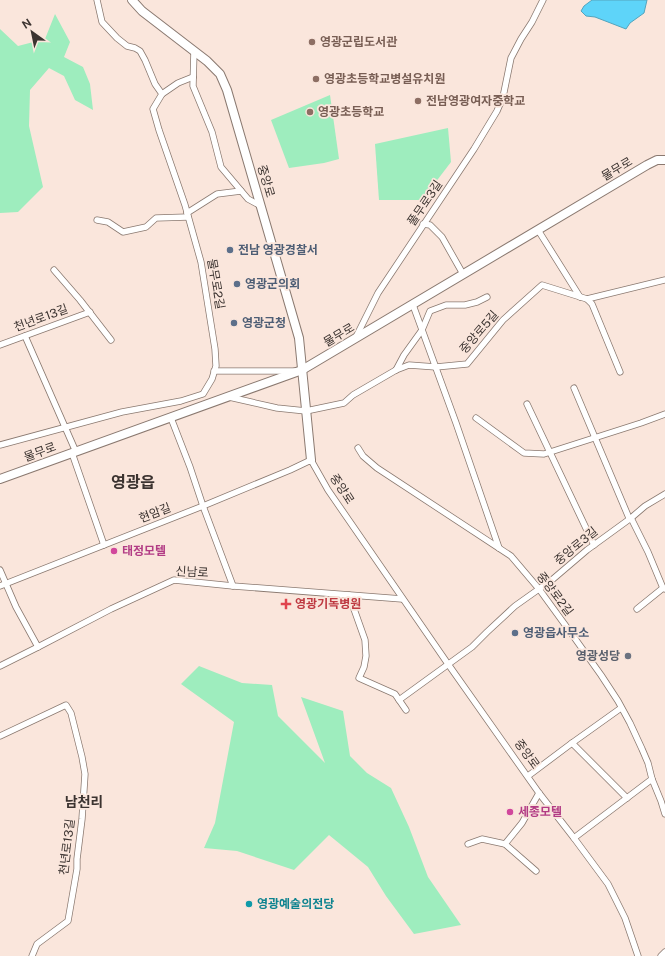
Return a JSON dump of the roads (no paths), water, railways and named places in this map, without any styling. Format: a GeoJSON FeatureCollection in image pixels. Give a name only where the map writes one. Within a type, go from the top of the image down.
{"type":"FeatureCollection","features":[{"type":"Feature","properties":{"kind":"main road","name":"중앙로"},"geometry":{"type":"LineString","coordinates":[[132,0],[142,10],[207,61],[220,74],[227,90],[299,338],[311,460]]}},
{"type":"Feature","properties":{"kind":"main road","name":"물무로"},"geometry":{"type":"LineString","coordinates":[[0,479],[302,370],[647,164],[657,160],[665,160]]}},
{"type":"Feature","properties":{"kind":"street"},"geometry":{"type":"LineString","coordinates":[[97,0],[102,22],[127,46],[140,51],[155,84],[162,94],[178,83],[193,77]]}},
{"type":"Feature","properties":{"kind":"street","name":"풀무로3길"},"geometry":{"type":"LineString","coordinates":[[355,339],[378,293],[474,149],[497,111],[503,97],[511,58],[543,0]]}},
{"type":"Feature","properties":{"kind":"street"},"geometry":{"type":"LineString","coordinates":[[194,51],[193,86],[212,132],[221,167],[248,199],[261,206]]}},
{"type":"Feature","properties":{"kind":"street","name":"물무로2길"},"geometry":{"type":"LineString","coordinates":[[0,445],[122,412],[181,401],[203,394],[212,379],[216,366],[215,349],[202,262],[153,109],[162,94]]}},
{"type":"Feature","properties":{"kind":"street"},"geometry":{"type":"LineString","coordinates":[[97,220],[108,222],[123,232],[146,227],[156,218],[188,215],[216,194],[241,191]]}},
{"type":"Feature","properties":{"kind":"street"},"geometry":{"type":"LineString","coordinates":[[424,224],[430,225],[442,237],[463,274]]}},
{"type":"Feature","properties":{"kind":"street"},"geometry":{"type":"LineString","coordinates":[[538,230],[580,297]]}},
{"type":"Feature","properties":{"kind":"street","name":"천년로13길"},"geometry":{"type":"LineString","coordinates":[[54,270],[90,312],[111,340]]}},
{"type":"Feature","properties":{"kind":"street"},"geometry":{"type":"LineString","coordinates":[[587,299],[665,280]]}},
{"type":"Feature","properties":{"kind":"street","name":"중앙로5길"},"geometry":{"type":"LineString","coordinates":[[228,397],[277,408],[306,410],[344,403],[353,395],[396,370],[408,365],[436,367],[467,364],[503,320],[542,285],[587,299]]}},
{"type":"Feature","properties":{"kind":"street"},"geometry":{"type":"LineString","coordinates":[[396,370],[404,354],[422,330],[430,311],[446,305],[465,305],[477,302],[487,297]]}},
{"type":"Feature","properties":{"kind":"street"},"geometry":{"type":"LineString","coordinates":[[587,299],[592,304],[620,372]]}},
{"type":"Feature","properties":{"kind":"street"},"geometry":{"type":"LineString","coordinates":[[412,305],[436,367],[499,548]]}},
{"type":"Feature","properties":{"kind":"street","name":"천년로13길"},"geometry":{"type":"LineString","coordinates":[[0,345],[90,312]]}},
{"type":"Feature","properties":{"kind":"street"},"geometry":{"type":"LineString","coordinates":[[25,336],[65,428],[104,545]]}},
{"type":"Feature","properties":{"kind":"street"},"geometry":{"type":"LineString","coordinates":[[214,371],[302,370]]}},
{"type":"Feature","properties":{"kind":"street"},"geometry":{"type":"LineString","coordinates":[[574,388],[630,518],[648,552],[664,589],[637,609]]}},
{"type":"Feature","properties":{"kind":"street"},"geometry":{"type":"LineString","coordinates":[[527,404],[594,545]]}},
{"type":"Feature","properties":{"kind":"street"},"geometry":{"type":"LineString","coordinates":[[476,418],[524,453],[544,454],[665,414]]}},
{"type":"Feature","properties":{"kind":"street"},"geometry":{"type":"LineString","coordinates":[[171,418],[233,586]]}},
{"type":"Feature","properties":{"kind":"street","name":"중앙로2길"},"geometry":{"type":"LineString","coordinates":[[358,448],[363,456],[377,468],[511,556],[539,589],[601,675],[630,723],[648,763],[652,779],[665,814]]}},
{"type":"Feature","properties":{"kind":"street","name":"현암길"},"geometry":{"type":"LineString","coordinates":[[3,585],[203,506],[311,460]]}},
{"type":"Feature","properties":{"kind":"street","name":"중앙로"},"geometry":{"type":"LineString","coordinates":[[311,460],[328,490],[402,599],[539,793],[608,884],[625,918],[638,956]]}},
{"type":"Feature","properties":{"kind":"street","name":"중앙로3길"},"geometry":{"type":"LineString","coordinates":[[399,700],[472,647],[515,606],[553,579],[645,506],[665,494]]}},
{"type":"Feature","properties":{"kind":"street"},"geometry":{"type":"LineString","coordinates":[[0,570],[3,585],[38,647]]}},
{"type":"Feature","properties":{"kind":"street","name":"신남로"},"geometry":{"type":"LineString","coordinates":[[0,666],[110,608],[174,580],[402,599]]}},
{"type":"Feature","properties":{"kind":"street"},"geometry":{"type":"LineString","coordinates":[[349,594],[365,640],[366,656],[364,667],[359,678],[394,694],[406,710]]}},
{"type":"Feature","properties":{"kind":"street","name":"천년로13길"},"geometry":{"type":"LineString","coordinates":[[0,736],[66,705],[72,713],[85,774],[77,869],[68,921],[38,944],[32,956]]}},
{"type":"Feature","properties":{"kind":"street"},"geometry":{"type":"LineString","coordinates":[[528,776],[621,708]]}},
{"type":"Feature","properties":{"kind":"street"},"geometry":{"type":"LineString","coordinates":[[572,743],[627,798]]}},
{"type":"Feature","properties":{"kind":"street"},"geometry":{"type":"LineString","coordinates":[[574,838],[652,779]]}},
{"type":"Feature","properties":{"kind":"street"},"geometry":{"type":"LineString","coordinates":[[505,844],[522,823],[539,793]]}},
{"type":"Feature","properties":{"kind":"street"},"geometry":{"type":"LineString","coordinates":[[468,844],[482,840],[505,844],[536,871]]}},
{"type":"Feature","properties":{"kind":"street"},"geometry":{"type":"LineString","coordinates":[[661,956],[665,952]]}},
{"type":"Feature","properties":{"kind":"water"},"geometry":{"type":"Polygon","coordinates":[[[592,0],[647,0],[644,13],[630,23],[626,29],[595,17],[586,16],[581,11],[584,6],[592,0]]]}},
{"type":"Feature","properties":{"kind":"place","name":"영광군립도서관"},"geometry":{"type":"Point","coordinates":[312,42]}},
{"type":"Feature","properties":{"kind":"place","name":"영광초등학교병설유치원"},"geometry":{"type":"Point","coordinates":[316,79]}},
{"type":"Feature","properties":{"kind":"place","name":"전남영광여자중학교"},"geometry":{"type":"Point","coordinates":[418,101]}},
{"type":"Feature","properties":{"kind":"place","name":"영광초등학교"},"geometry":{"type":"Point","coordinates":[310,112]}},
{"type":"Feature","properties":{"kind":"place","name":"전남 영광경찰서"},"geometry":{"type":"Point","coordinates":[230,250]}},
{"type":"Feature","properties":{"kind":"place","name":"영광군의회"},"geometry":{"type":"Point","coordinates":[237,284]}},
{"type":"Feature","properties":{"kind":"place","name":"영광군청"},"geometry":{"type":"Point","coordinates":[234,323]}},
{"type":"Feature","properties":{"kind":"place","name":"태정모텔"},"geometry":{"type":"Point","coordinates":[114,551]}},
{"type":"Feature","properties":{"kind":"place","name":"영광기독병원"},"geometry":{"type":"Point","coordinates":[286,604]}},
{"type":"Feature","properties":{"kind":"place","name":"영광읍사무소"},"geometry":{"type":"Point","coordinates":[515,633]}},
{"type":"Feature","properties":{"kind":"place","name":"영광성당"},"geometry":{"type":"Point","coordinates":[628,656]}},
{"type":"Feature","properties":{"kind":"place","name":"세종모텔"},"geometry":{"type":"Point","coordinates":[510,812]}},
{"type":"Feature","properties":{"kind":"place","name":"영광예술의전당"},"geometry":{"type":"Point","coordinates":[249,904]}},
{"type":"Feature","properties":{"kind":"district","name":"영광읍"},"geometry":{"type":"Point","coordinates":[133,482]}},
{"type":"Feature","properties":{"kind":"district","name":"남천리"},"geometry":{"type":"Point","coordinates":[84,802]}}]}
